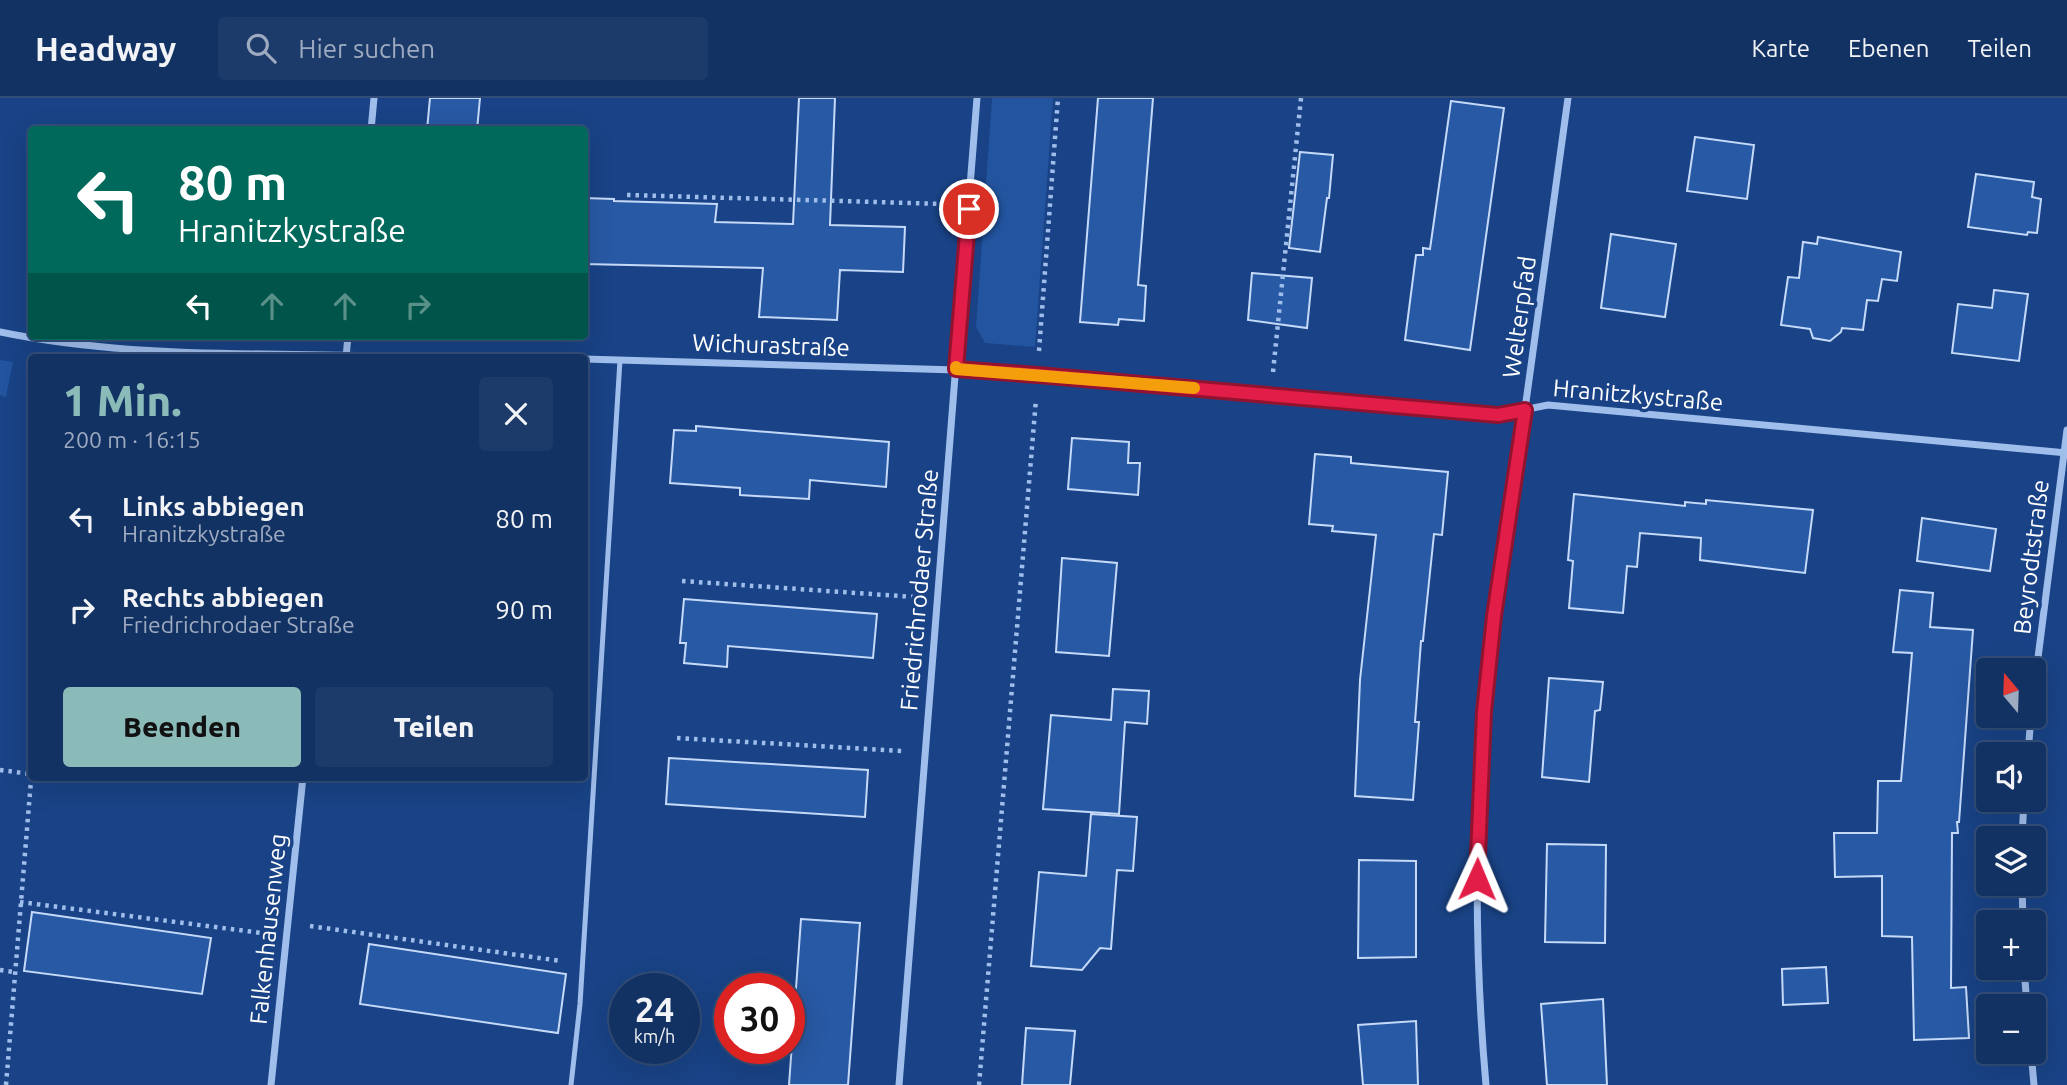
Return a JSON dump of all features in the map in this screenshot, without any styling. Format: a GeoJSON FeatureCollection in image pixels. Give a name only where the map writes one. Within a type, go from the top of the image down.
{"type":"FeatureCollection","features":[{"type":"Feature","properties":{"kind":"street"},"geometry":{"type":"LineString","coordinates":[[370,126],[374,98]]}},
{"type":"Feature","properties":{"kind":"street","name":"Friedrichrodaer Straße"},"geometry":{"type":"LineString","coordinates":[[899,1085],[978,98]]}},
{"type":"Feature","properties":{"kind":"street","name":"Welterpfad"},"geometry":{"type":"LineString","coordinates":[[1486,1085],[1477,903],[1484,712],[1494,616],[1568,98]]}},
{"type":"Feature","properties":{"kind":"street"},"geometry":{"type":"LineString","coordinates":[[0,332],[28,338]]}},
{"type":"Feature","properties":{"kind":"street"},"geometry":{"type":"LineString","coordinates":[[44,340],[124,349],[255,354]]}},
{"type":"Feature","properties":{"kind":"street","name":"Wichurastraße"},"geometry":{"type":"LineString","coordinates":[[588,359],[956,369]]}},
{"type":"Feature","properties":{"kind":"street","name":"Hranitzkystraße"},"geometry":{"type":"LineString","coordinates":[[956,369],[1498,415],[1548,405],[2065,452]]}},
{"type":"Feature","properties":{"kind":"street","name":"Beyrodtstraße"},"geometry":{"type":"LineString","coordinates":[[2038,658],[2067,430]]}},
{"type":"Feature","properties":{"kind":"street","name":"Falkenhausenweg"},"geometry":{"type":"LineString","coordinates":[[271,1085],[303,781]]}},
{"type":"Feature","properties":{"kind":"street"},"geometry":{"type":"LineString","coordinates":[[2032,1064],[2034,1085]]}},
{"type":"Feature","properties":{"kind":"lane"},"geometry":{"type":"LineString","coordinates":[[572,1085],[583,964],[620,360]]}},
{"type":"Feature","properties":{"kind":"path"},"geometry":{"type":"LineString","coordinates":[[1039,351],[1058,98]]}},
{"type":"Feature","properties":{"kind":"path"},"geometry":{"type":"LineString","coordinates":[[1273,372],[1301,98]]}},
{"type":"Feature","properties":{"kind":"path"},"geometry":{"type":"LineString","coordinates":[[627,195],[947,204]]}},
{"type":"Feature","properties":{"kind":"path"},"geometry":{"type":"LineString","coordinates":[[979,1085],[1037,399]]}},
{"type":"Feature","properties":{"kind":"path"},"geometry":{"type":"LineString","coordinates":[[682,581],[915,597]]}},
{"type":"Feature","properties":{"kind":"path"},"geometry":{"type":"LineString","coordinates":[[677,738],[904,751]]}},
{"type":"Feature","properties":{"kind":"path"},"geometry":{"type":"LineString","coordinates":[[0,770],[28,774]]}},
{"type":"Feature","properties":{"kind":"path"},"geometry":{"type":"LineString","coordinates":[[6,1085],[30,781]]}},
{"type":"Feature","properties":{"kind":"path"},"geometry":{"type":"LineString","coordinates":[[20,902],[265,934]]}},
{"type":"Feature","properties":{"kind":"path"},"geometry":{"type":"LineString","coordinates":[[307,926],[583,964]]}},
{"type":"Feature","properties":{"kind":"path"},"geometry":{"type":"LineString","coordinates":[[0,970],[14,972]]}},
{"type":"Feature","properties":{"kind":"shaded area"},"geometry":{"type":"Polygon","coordinates":[[[992,98],[1053,98],[1035,347],[985,343],[976,327],[992,98]]]}},
{"type":"Feature","properties":{"kind":"shaded area"},"geometry":{"type":"Polygon","coordinates":[[[0,360],[13,362],[6,397],[0,395],[0,360]]]}},
{"type":"Feature","properties":{"kind":"building"},"geometry":{"type":"Polygon","coordinates":[[[430,98],[480,98],[477,126],[427,126],[430,98]]]}},
{"type":"Feature","properties":{"kind":"building"},"geometry":{"type":"Polygon","coordinates":[[[799,98],[835,98],[830,225],[905,227],[903,272],[840,270],[837,320],[759,317],[763,268],[588,264],[588,198],[717,204],[715,222],[793,224],[799,98]]]}},
{"type":"Feature","properties":{"kind":"building"},"geometry":{"type":"Polygon","coordinates":[[[1098,98],[1153,98],[1138,285],[1146,286],[1144,321],[1119,319],[1118,325],[1080,322],[1098,98]]]}},
{"type":"Feature","properties":{"kind":"building"},"geometry":{"type":"Polygon","coordinates":[[[1451,101],[1504,108],[1470,350],[1405,340],[1416,255],[1423,255],[1423,248],[1430,249],[1451,101]]]}},
{"type":"Feature","properties":{"kind":"building"},"geometry":{"type":"Polygon","coordinates":[[[1695,137],[1754,145],[1747,199],[1687,191],[1695,137]]]}},
{"type":"Feature","properties":{"kind":"building"},"geometry":{"type":"Polygon","coordinates":[[[1300,152],[1333,155],[1320,252],[1289,248],[1300,152]]]}},
{"type":"Feature","properties":{"kind":"building"},"geometry":{"type":"Polygon","coordinates":[[[1976,174],[2034,182],[2032,197],[2041,199],[2037,233],[2028,232],[2027,235],[1968,227],[1976,174]]]}},
{"type":"Feature","properties":{"kind":"building"},"geometry":{"type":"Polygon","coordinates":[[[1611,234],[1676,244],[1665,317],[1601,308],[1611,234]]]}},
{"type":"Feature","properties":{"kind":"building"},"geometry":{"type":"Polygon","coordinates":[[[1818,237],[1901,252],[1897,281],[1882,279],[1878,301],[1867,300],[1863,330],[1842,328],[1830,341],[1813,338],[1810,329],[1781,325],[1788,277],[1799,278],[1803,242],[1817,244],[1818,237]]]}},
{"type":"Feature","properties":{"kind":"building"},"geometry":{"type":"Polygon","coordinates":[[[1252,273],[1312,278],[1307,328],[1248,320],[1252,273]]]}},
{"type":"Feature","properties":{"kind":"building"},"geometry":{"type":"Polygon","coordinates":[[[1994,290],[2028,294],[2019,361],[1952,353],[1958,304],[1992,308],[1994,290]]]}},
{"type":"Feature","properties":{"kind":"building"},"geometry":{"type":"Polygon","coordinates":[[[696,426],[889,442],[886,487],[810,480],[809,499],[740,495],[740,488],[670,483],[674,430],[696,431],[696,426]]]}},
{"type":"Feature","properties":{"kind":"building"},"geometry":{"type":"Polygon","coordinates":[[[1072,438],[1129,442],[1128,463],[1140,463],[1138,495],[1068,489],[1072,438]]]}},
{"type":"Feature","properties":{"kind":"building"},"geometry":{"type":"Polygon","coordinates":[[[1315,454],[1351,457],[1351,463],[1448,472],[1442,535],[1434,534],[1421,641],[1413,800],[1355,796],[1360,680],[1376,535],[1332,531],[1333,526],[1309,524],[1315,454]]]}},
{"type":"Feature","properties":{"kind":"building"},"geometry":{"type":"Polygon","coordinates":[[[1574,494],[1685,506],[1685,502],[1706,504],[1706,500],[1813,510],[1805,573],[1700,560],[1701,538],[1640,533],[1637,567],[1627,566],[1623,613],[1569,608],[1573,561],[1568,560],[1574,494]]]}},
{"type":"Feature","properties":{"kind":"building"},"geometry":{"type":"Polygon","coordinates":[[[1922,518],[1996,529],[1990,571],[1917,561],[1922,518]]]}},
{"type":"Feature","properties":{"kind":"building"},"geometry":{"type":"Polygon","coordinates":[[[1062,558],[1117,563],[1109,656],[1056,652],[1062,558]]]}},
{"type":"Feature","properties":{"kind":"building"},"geometry":{"type":"Polygon","coordinates":[[[1900,590],[1933,593],[1930,627],[1973,630],[1958,833],[1952,833],[1951,988],[1966,987],[1969,1038],[1914,1040],[1912,937],[1882,936],[1882,876],[1835,877],[1834,833],[1877,833],[1878,781],[1901,781],[1912,653],[1893,652],[1900,590]]]}},
{"type":"Feature","properties":{"kind":"building"},"geometry":{"type":"Polygon","coordinates":[[[684,599],[877,614],[873,658],[728,646],[727,667],[684,663],[686,643],[680,643],[684,599]]]}},
{"type":"Feature","properties":{"kind":"building"},"geometry":{"type":"Polygon","coordinates":[[[1549,678],[1603,682],[1600,710],[1595,711],[1589,782],[1542,777],[1549,678]]]}},
{"type":"Feature","properties":{"kind":"building"},"geometry":{"type":"Polygon","coordinates":[[[1113,689],[1149,691],[1147,724],[1125,722],[1119,814],[1043,809],[1051,715],[1111,720],[1113,689]]]}},
{"type":"Feature","properties":{"kind":"building"},"geometry":{"type":"Polygon","coordinates":[[[669,758],[868,770],[865,817],[666,804],[669,758]]]}},
{"type":"Feature","properties":{"kind":"building"},"geometry":{"type":"Polygon","coordinates":[[[1091,814],[1137,817],[1133,871],[1117,870],[1111,949],[1100,948],[1082,970],[1031,966],[1039,872],[1086,876],[1091,814]]]}},
{"type":"Feature","properties":{"kind":"building"},"geometry":{"type":"Polygon","coordinates":[[[1547,844],[1606,845],[1605,943],[1545,942],[1547,844]]]}},
{"type":"Feature","properties":{"kind":"building"},"geometry":{"type":"Polygon","coordinates":[[[1359,860],[1416,861],[1416,957],[1358,958],[1359,860]]]}},
{"type":"Feature","properties":{"kind":"building"},"geometry":{"type":"Polygon","coordinates":[[[32,912],[211,938],[202,994],[24,971],[32,912]]]}},
{"type":"Feature","properties":{"kind":"building"},"geometry":{"type":"Polygon","coordinates":[[[801,919],[860,923],[848,1085],[789,1085],[791,1064],[805,1064],[805,973],[797,973],[801,919]]]}},
{"type":"Feature","properties":{"kind":"building"},"geometry":{"type":"Polygon","coordinates":[[[369,944],[566,974],[558,1033],[360,1004],[369,944]]]}},
{"type":"Feature","properties":{"kind":"building"},"geometry":{"type":"Polygon","coordinates":[[[1826,967],[1828,1003],[1783,1005],[1782,969],[1826,967]]]}},
{"type":"Feature","properties":{"kind":"building"},"geometry":{"type":"Polygon","coordinates":[[[1603,999],[1607,1085],[1547,1085],[1541,1004],[1603,999]]]}},
{"type":"Feature","properties":{"kind":"building"},"geometry":{"type":"Polygon","coordinates":[[[1416,1021],[1418,1085],[1363,1085],[1358,1025],[1416,1021]]]}},
{"type":"Feature","properties":{"kind":"building"},"geometry":{"type":"Polygon","coordinates":[[[1026,1028],[1075,1031],[1070,1085],[1022,1085],[1026,1028]]]}},
{"type":"Feature","properties":{"kind":"slow traffic"},"geometry":{"type":"LineString","coordinates":[[956,367],[1194,388]]}},
{"type":"Feature","properties":{"kind":"route"},"geometry":{"type":"LineString","coordinates":[[969,209],[956,369],[1498,415],[1525,410],[1494,616],[1484,712],[1477,879]]}}]}
